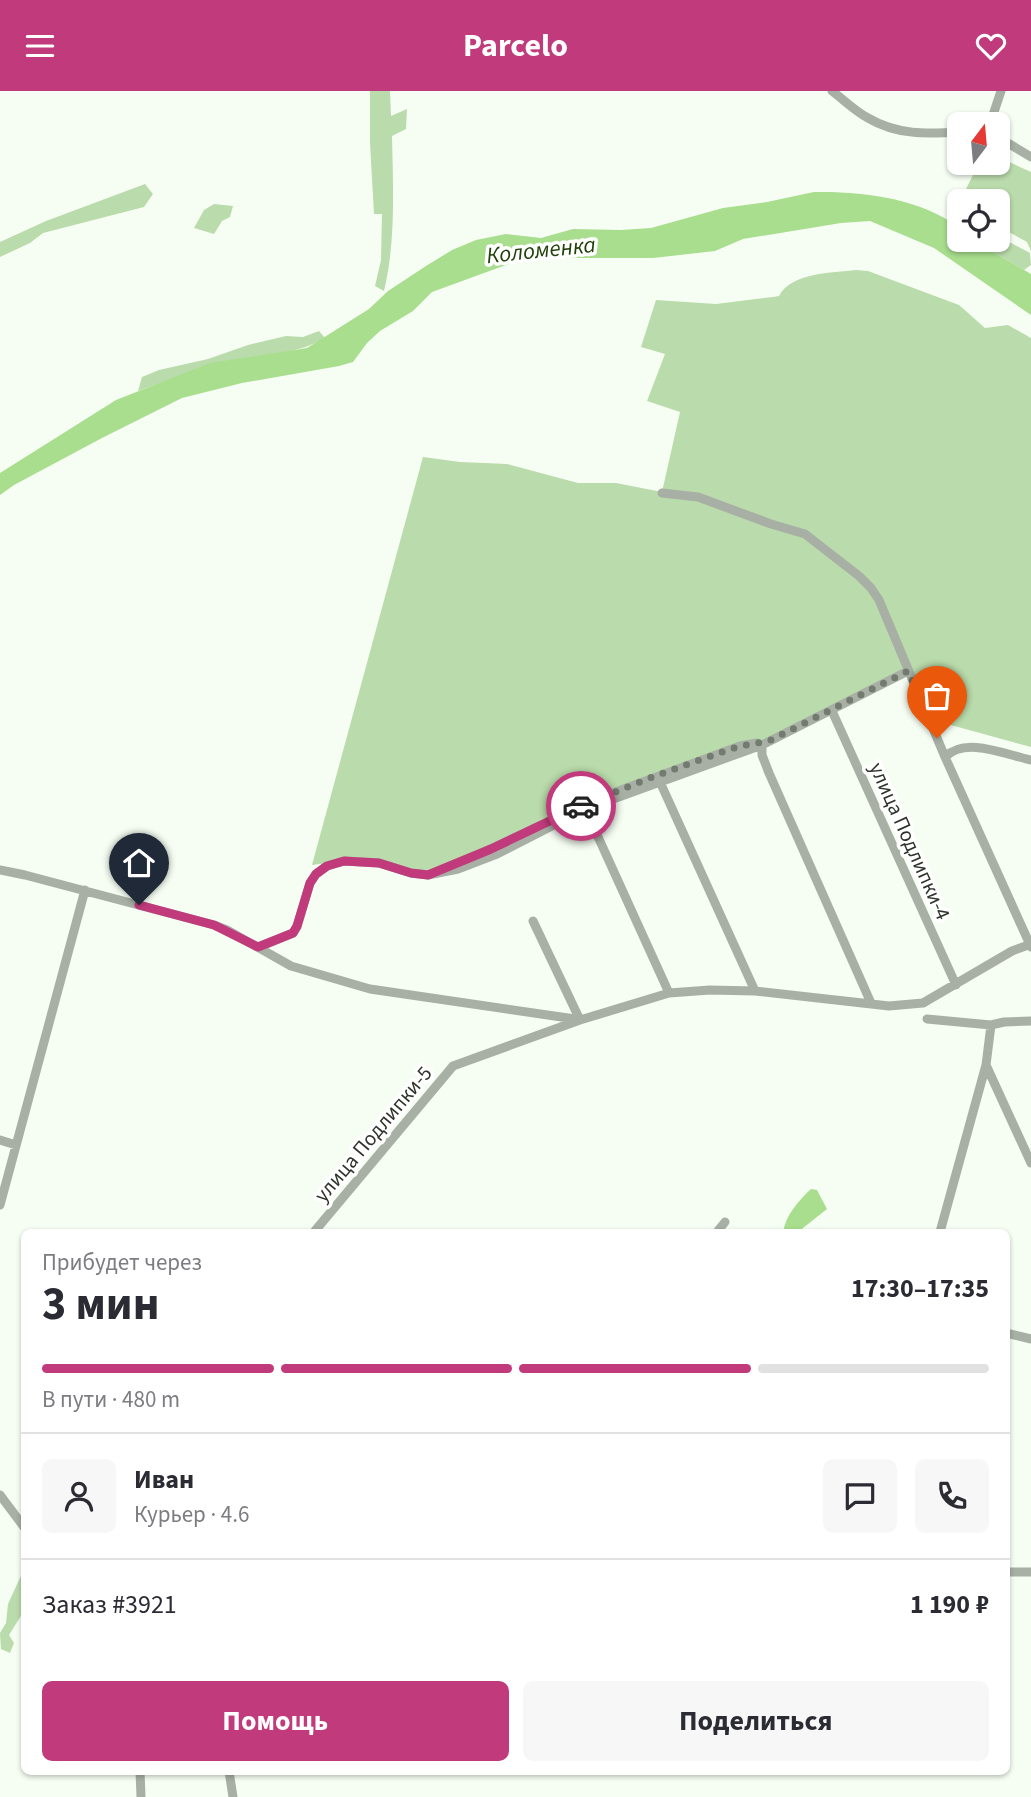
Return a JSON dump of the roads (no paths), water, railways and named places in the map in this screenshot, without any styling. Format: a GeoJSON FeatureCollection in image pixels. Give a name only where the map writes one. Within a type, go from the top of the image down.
{"type":"FeatureCollection","features":[{"type":"Feature","properties":{"kind":"street"},"geometry":{"type":"LineString","coordinates":[[832,91],[866,117],[887,128],[917,134],[947,133]]}},
{"type":"Feature","properties":{"kind":"street"},"geometry":{"type":"LineString","coordinates":[[994,112],[1001,91]]}},
{"type":"Feature","properties":{"kind":"street"},"geometry":{"type":"LineString","coordinates":[[1010,144],[1031,157]]}},
{"type":"Feature","properties":{"kind":"street"},"geometry":{"type":"LineString","coordinates":[[0,870],[214,925],[291,966],[370,989],[580,1020],[669,993],[710,990],[755,991],[889,1006],[923,1003],[1012,951],[1030,945],[874,592],[817,541],[805,534],[698,497],[663,493]]}},
{"type":"Feature","properties":{"kind":"street"},"geometry":{"type":"LineString","coordinates":[[258,947],[293,933],[310,883],[316,874],[327,866],[344,861],[379,863],[411,873],[428,875],[458,869],[497,854],[583,810],[766,743],[908,671]]}},
{"type":"Feature","properties":{"kind":"street","name":"улица Подлипки-4"},"geometry":{"type":"LineString","coordinates":[[832,711],[956,985]]}},
{"type":"Feature","properties":{"kind":"street"},"geometry":{"type":"LineString","coordinates":[[428,875],[491,849],[569,811],[652,777],[740,746],[766,743]]}},
{"type":"Feature","properties":{"kind":"street"},"geometry":{"type":"LineString","coordinates":[[766,743],[762,755],[769,773],[871,1003]]}},
{"type":"Feature","properties":{"kind":"street"},"geometry":{"type":"LineString","coordinates":[[945,757],[951,751],[962,747],[1031,760]]}},
{"type":"Feature","properties":{"kind":"street"},"geometry":{"type":"LineString","coordinates":[[660,782],[755,991]]}},
{"type":"Feature","properties":{"kind":"street"},"geometry":{"type":"LineString","coordinates":[[583,810],[599,839],[669,993]]}},
{"type":"Feature","properties":{"kind":"street"},"geometry":{"type":"LineString","coordinates":[[0,1206],[85,890]]}},
{"type":"Feature","properties":{"kind":"street"},"geometry":{"type":"LineString","coordinates":[[533,921],[580,1020]]}},
{"type":"Feature","properties":{"kind":"street"},"geometry":{"type":"LineString","coordinates":[[927,1019],[992,1025],[1031,1021]]}},
{"type":"Feature","properties":{"kind":"street","name":"улица Подлипки-5"},"geometry":{"type":"LineString","coordinates":[[317,1229],[453,1066],[580,1020]]}},
{"type":"Feature","properties":{"kind":"street"},"geometry":{"type":"LineString","coordinates":[[941,1229],[986,1065],[992,1025]]}},
{"type":"Feature","properties":{"kind":"street"},"geometry":{"type":"LineString","coordinates":[[986,1065],[1031,1163]]}},
{"type":"Feature","properties":{"kind":"street"},"geometry":{"type":"LineString","coordinates":[[0,1140],[16,1145]]}},
{"type":"Feature","properties":{"kind":"street"},"geometry":{"type":"LineString","coordinates":[[719,1229],[725,1222]]}},
{"type":"Feature","properties":{"kind":"street"},"geometry":{"type":"LineString","coordinates":[[1010,1334],[1031,1339]]}},
{"type":"Feature","properties":{"kind":"street"},"geometry":{"type":"LineString","coordinates":[[0,1495],[21,1523]]}},
{"type":"Feature","properties":{"kind":"street"},"geometry":{"type":"LineString","coordinates":[[1010,1572],[1031,1572]]}},
{"type":"Feature","properties":{"kind":"street"},"geometry":{"type":"LineString","coordinates":[[140,1775],[141,1797]]}},
{"type":"Feature","properties":{"kind":"street"},"geometry":{"type":"LineString","coordinates":[[230,1775],[233,1797]]}},
{"type":"Feature","properties":{"kind":"water","name":"Коломенка"},"geometry":{"type":"Polygon","coordinates":[[[814,192],[852,193],[890,198],[926,209],[947,220],[947,252],[994,252],[1031,274],[1031,315],[934,248],[870,221],[743,239],[715,251],[653,258],[525,258],[432,292],[413,311],[380,331],[353,362],[242,383],[182,398],[102,438],[0,495],[0,473],[116,400],[210,363],[307,348],[369,309],[388,291],[426,266],[452,250],[476,240],[506,234],[541,238],[573,229],[651,228],[723,208],[814,192]]]}},
{"type":"Feature","properties":{"kind":"water"},"geometry":{"type":"Polygon","coordinates":[[[811,1189],[817,1190],[827,1209],[802,1229],[784,1229],[793,1209],[811,1189]]]}}]}
